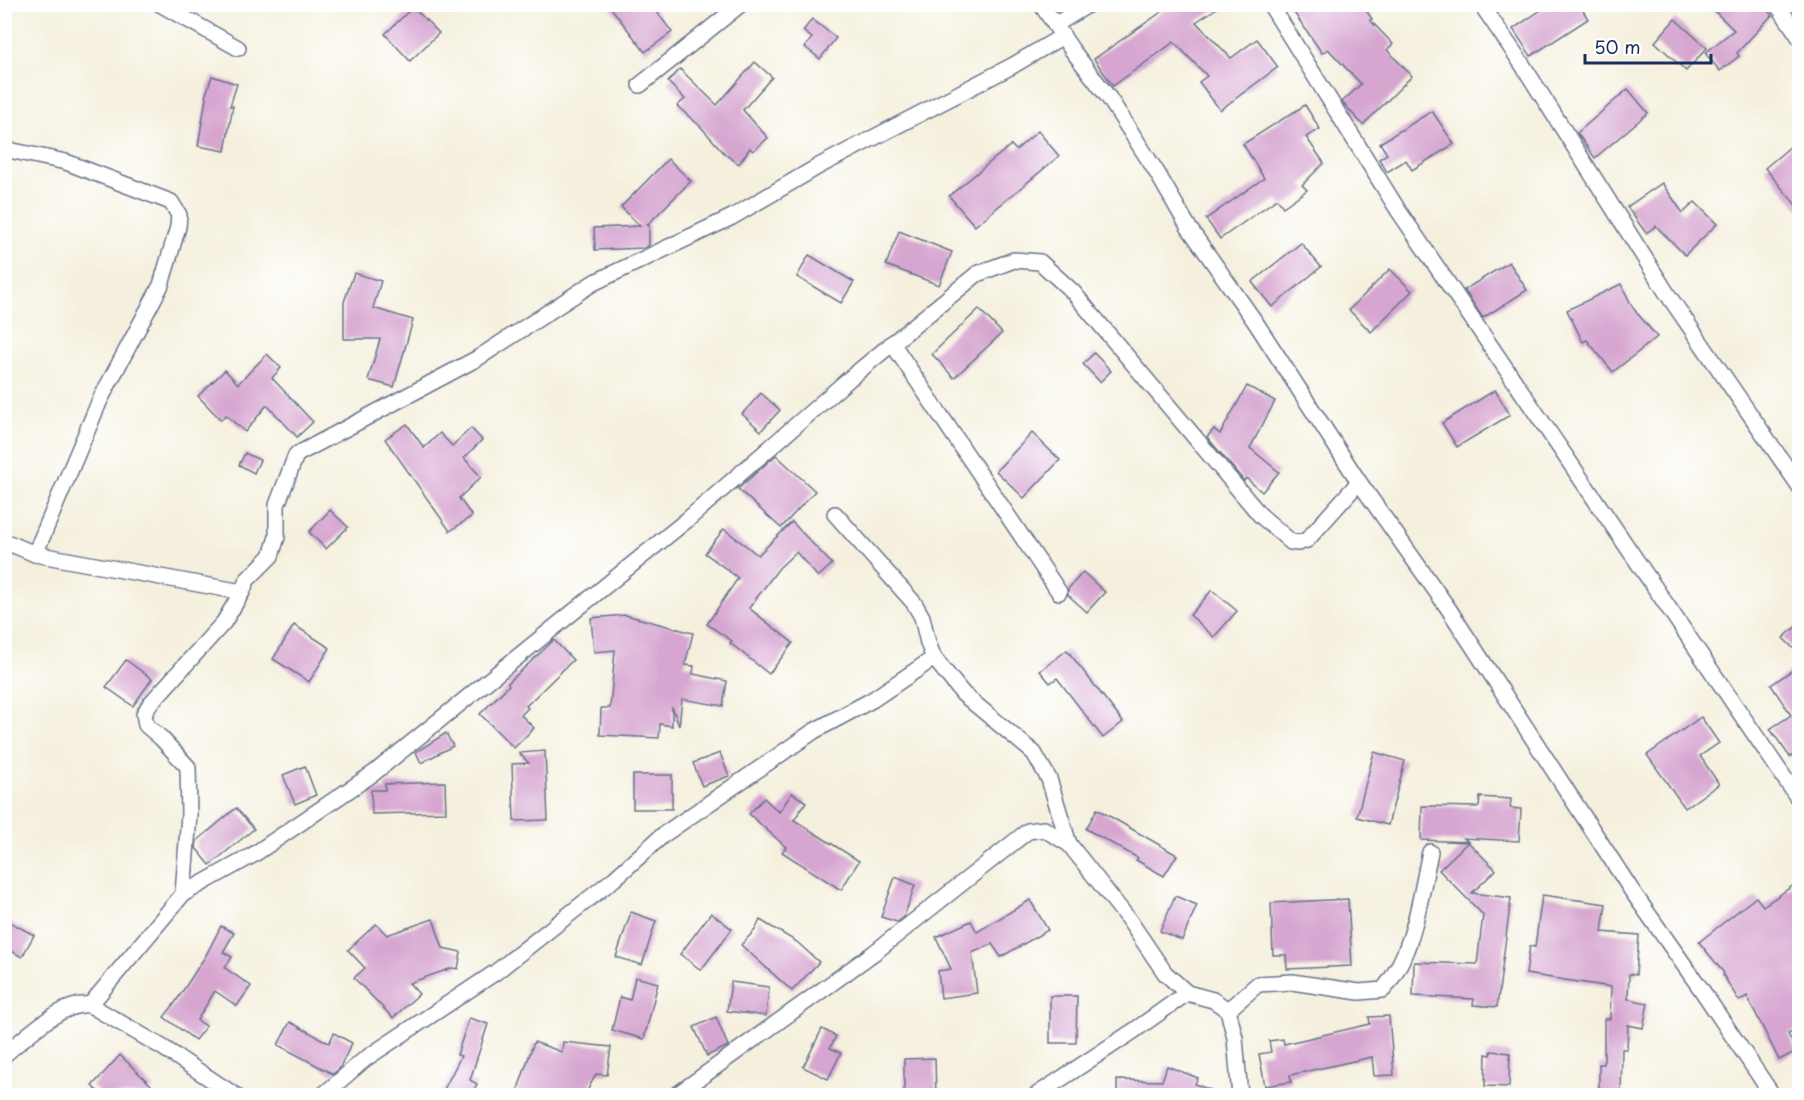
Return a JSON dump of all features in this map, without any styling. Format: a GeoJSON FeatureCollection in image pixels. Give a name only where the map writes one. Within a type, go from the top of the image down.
{"type":"FeatureCollection","features":[{"type":"Feature","properties":{"kind":"street"},"geometry":{"type":"LineString","coordinates":[[160,4],[238,48]]}},
{"type":"Feature","properties":{"kind":"street"},"geometry":{"type":"LineString","coordinates":[[640,85],[741,4]]}},
{"type":"Feature","properties":{"kind":"street"},"geometry":{"type":"LineString","coordinates":[[1041,4],[1109,98],[1214,266],[1256,322],[1359,482],[1454,618],[1632,891],[1773,1095]]}},
{"type":"Feature","properties":{"kind":"street"},"geometry":{"type":"LineString","coordinates":[[183,894],[189,814],[188,767],[146,725],[144,714],[150,704],[224,622],[247,580],[271,556],[277,537],[277,505],[296,455],[478,358],[593,283],[732,217],[819,166],[1012,66],[1059,31],[1089,4]]}},
{"type":"Feature","properties":{"kind":"street"},"geometry":{"type":"LineString","coordinates":[[1270,4],[1398,210],[1800,801]]}},
{"type":"Feature","properties":{"kind":"street"},"geometry":{"type":"LineString","coordinates":[[1481,4],[1522,64],[1668,295],[1800,488]]}},
{"type":"Feature","properties":{"kind":"street"},"geometry":{"type":"LineString","coordinates":[[1777,4],[1800,38]]}},
{"type":"Feature","properties":{"kind":"street"},"geometry":{"type":"LineString","coordinates":[[4,149],[77,166],[171,202],[179,215],[178,227],[161,285],[100,400],[35,554]]}},
{"type":"Feature","properties":{"kind":"street"},"geometry":{"type":"LineString","coordinates":[[90,1005],[183,894],[253,855],[374,773],[687,520],[892,343],[977,274],[1014,260],[1040,262],[1073,292],[1260,515],[1291,542],[1298,543],[1307,540],[1359,482]]}},
{"type":"Feature","properties":{"kind":"street"},"geometry":{"type":"LineString","coordinates":[[892,343],[1059,591]]}},
{"type":"Feature","properties":{"kind":"street"},"geometry":{"type":"LineString","coordinates":[[835,514],[914,603],[922,617],[934,658],[963,694],[1034,753],[1049,779],[1069,844]]}},
{"type":"Feature","properties":{"kind":"street"},"geometry":{"type":"LineString","coordinates":[[4,541],[35,554],[242,592]]}},
{"type":"Feature","properties":{"kind":"street"},"geometry":{"type":"LineString","coordinates":[[322,1095],[365,1059],[496,972],[614,879],[663,835],[814,731],[872,700],[934,658]]}},
{"type":"Feature","properties":{"kind":"street"},"geometry":{"type":"LineString","coordinates":[[675,1095],[875,952],[1028,831],[1044,829],[1069,844],[1129,920],[1165,973],[1187,993],[1213,1000],[1228,1010],[1235,1038],[1240,1095]]}},
{"type":"Feature","properties":{"kind":"street"},"geometry":{"type":"LineString","coordinates":[[1228,1010],[1258,984],[1292,982],[1359,992],[1383,990],[1393,978],[1412,932],[1430,852]]}},
{"type":"Feature","properties":{"kind":"street"},"geometry":{"type":"LineString","coordinates":[[1035,1095],[1187,993]]}},
{"type":"Feature","properties":{"kind":"street"},"geometry":{"type":"LineString","coordinates":[[4,1054],[57,1013],[80,1003],[90,1005],[162,1047],[236,1095]]}},
{"type":"Feature","properties":{"kind":"building"},"geometry":{"type":"Polygon","coordinates":[[[608,4],[651,4],[672,32],[645,52],[608,4]]]}},
{"type":"Feature","properties":{"kind":"building"},"geometry":{"type":"Polygon","coordinates":[[[1173,4],[1223,4],[1196,22],[1231,58],[1257,39],[1278,67],[1220,110],[1199,82],[1207,76],[1174,42],[1113,86],[1094,59],[1173,4]]]}},
{"type":"Feature","properties":{"kind":"building"},"geometry":{"type":"Polygon","coordinates":[[[1288,4],[1362,4],[1372,19],[1370,20],[1393,44],[1387,50],[1412,76],[1363,125],[1342,102],[1361,84],[1328,49],[1322,53],[1288,4]]]}},
{"type":"Feature","properties":{"kind":"building"},"geometry":{"type":"Polygon","coordinates":[[[1550,4],[1579,4],[1588,19],[1531,56],[1513,29],[1550,4]]]}},
{"type":"Feature","properties":{"kind":"building"},"geometry":{"type":"Polygon","coordinates":[[[1707,4],[1761,4],[1772,15],[1737,53],[1739,56],[1720,71],[1705,53],[1734,30],[1707,4]]]}},
{"type":"Feature","properties":{"kind":"building"},"geometry":{"type":"Polygon","coordinates":[[[413,7],[439,33],[410,61],[385,34],[413,7]]]}},
{"type":"Feature","properties":{"kind":"building"},"geometry":{"type":"Polygon","coordinates":[[[812,19],[836,38],[820,59],[805,47],[812,38],[803,31],[812,19]]]}},
{"type":"Feature","properties":{"kind":"building"},"geometry":{"type":"Polygon","coordinates":[[[1675,19],[1707,48],[1686,71],[1655,42],[1675,19]]]}},
{"type":"Feature","properties":{"kind":"building"},"geometry":{"type":"Polygon","coordinates":[[[755,62],[772,77],[743,110],[768,138],[753,151],[750,148],[739,164],[726,155],[700,126],[677,106],[685,99],[668,82],[680,69],[717,105],[755,62]]]}},
{"type":"Feature","properties":{"kind":"building"},"geometry":{"type":"Polygon","coordinates":[[[212,76],[237,84],[230,106],[233,106],[225,151],[198,146],[205,97],[212,76]]]}},
{"type":"Feature","properties":{"kind":"building"},"geometry":{"type":"Polygon","coordinates":[[[1628,89],[1648,113],[1595,158],[1577,133],[1628,89]]]}},
{"type":"Feature","properties":{"kind":"building"},"geometry":{"type":"Polygon","coordinates":[[[1305,105],[1320,129],[1306,137],[1324,163],[1302,185],[1307,190],[1283,207],[1277,199],[1220,239],[1206,219],[1264,178],[1243,144],[1305,105]]]}},
{"type":"Feature","properties":{"kind":"building"},"geometry":{"type":"Polygon","coordinates":[[[1432,111],[1454,144],[1412,170],[1406,160],[1387,172],[1379,159],[1387,154],[1380,143],[1432,111]]]}},
{"type":"Feature","properties":{"kind":"building"},"geometry":{"type":"Polygon","coordinates":[[[1038,131],[1059,156],[975,226],[949,196],[1011,145],[1016,150],[1038,131]]]}},
{"type":"Feature","properties":{"kind":"building"},"geometry":{"type":"Polygon","coordinates":[[[1791,146],[1800,157],[1800,210],[1765,168],[1791,146]]]}},
{"type":"Feature","properties":{"kind":"building"},"geometry":{"type":"Polygon","coordinates":[[[668,159],[691,181],[647,225],[649,225],[649,245],[644,248],[595,250],[594,228],[640,226],[621,207],[668,159]]]}},
{"type":"Feature","properties":{"kind":"building"},"geometry":{"type":"Polygon","coordinates":[[[1662,183],[1683,213],[1695,202],[1717,224],[1685,255],[1656,226],[1646,233],[1627,207],[1662,183]]]}},
{"type":"Feature","properties":{"kind":"building"},"geometry":{"type":"Polygon","coordinates":[[[899,231],[952,252],[939,285],[886,265],[899,231]]]}},
{"type":"Feature","properties":{"kind":"building"},"geometry":{"type":"Polygon","coordinates":[[[1301,243],[1321,267],[1272,307],[1252,282],[1301,243]]]}},
{"type":"Feature","properties":{"kind":"building"},"geometry":{"type":"Polygon","coordinates":[[[809,255],[854,282],[841,303],[797,277],[809,255]]]}},
{"type":"Feature","properties":{"kind":"building"},"geometry":{"type":"Polygon","coordinates":[[[1509,262],[1527,290],[1483,318],[1464,290],[1509,262]]]}},
{"type":"Feature","properties":{"kind":"building"},"geometry":{"type":"Polygon","coordinates":[[[1390,269],[1412,291],[1371,332],[1349,310],[1390,269]]]}},
{"type":"Feature","properties":{"kind":"building"},"geometry":{"type":"Polygon","coordinates":[[[354,273],[381,281],[373,308],[413,320],[394,387],[368,380],[380,339],[344,339],[344,302],[354,273]]]}},
{"type":"Feature","properties":{"kind":"building"},"geometry":{"type":"Polygon","coordinates":[[[1621,284],[1633,308],[1657,337],[1613,372],[1587,340],[1583,342],[1567,310],[1621,284]]]}},
{"type":"Feature","properties":{"kind":"building"},"geometry":{"type":"Polygon","coordinates":[[[979,309],[1002,333],[954,378],[932,354],[979,309]]]}},
{"type":"Feature","properties":{"kind":"building"},"geometry":{"type":"Polygon","coordinates":[[[1094,353],[1111,371],[1100,382],[1083,364],[1094,353]]]}},
{"type":"Feature","properties":{"kind":"building"},"geometry":{"type":"Polygon","coordinates":[[[267,354],[281,368],[272,378],[313,422],[297,437],[267,405],[245,432],[226,415],[221,420],[198,396],[225,370],[238,384],[267,354]]]}},
{"type":"Feature","properties":{"kind":"building"},"geometry":{"type":"Polygon","coordinates":[[[1247,386],[1275,401],[1250,448],[1279,472],[1262,492],[1246,478],[1244,481],[1207,437],[1214,429],[1220,434],[1247,386]]]}},
{"type":"Feature","properties":{"kind":"building"},"geometry":{"type":"Polygon","coordinates":[[[1495,390],[1510,415],[1457,447],[1442,423],[1495,390]]]}},
{"type":"Feature","properties":{"kind":"building"},"geometry":{"type":"Polygon","coordinates":[[[761,393],[780,410],[761,431],[742,414],[761,393]]]}},
{"type":"Feature","properties":{"kind":"building"},"geometry":{"type":"Polygon","coordinates":[[[407,424],[424,448],[440,433],[452,446],[471,428],[482,440],[464,458],[481,477],[459,498],[472,516],[450,531],[385,439],[407,424]]]}},
{"type":"Feature","properties":{"kind":"building"},"geometry":{"type":"Polygon","coordinates":[[[1032,433],[1060,460],[1024,498],[996,471],[1032,433]]]}},
{"type":"Feature","properties":{"kind":"building"},"geometry":{"type":"Polygon","coordinates":[[[245,453],[260,460],[254,473],[239,465],[245,453]]]}},
{"type":"Feature","properties":{"kind":"building"},"geometry":{"type":"Polygon","coordinates":[[[776,455],[815,491],[781,528],[738,489],[776,455]]]}},
{"type":"Feature","properties":{"kind":"building"},"geometry":{"type":"Polygon","coordinates":[[[330,510],[348,527],[326,549],[309,532],[330,510]]]}},
{"type":"Feature","properties":{"kind":"building"},"geometry":{"type":"Polygon","coordinates":[[[792,522],[832,564],[818,577],[796,552],[779,568],[749,608],[793,643],[769,674],[730,643],[732,641],[707,624],[738,578],[705,553],[724,529],[758,555],[792,522]]]}},
{"type":"Feature","properties":{"kind":"building"},"geometry":{"type":"Polygon","coordinates":[[[1083,572],[1105,592],[1087,612],[1068,595],[1068,589],[1083,572]]]}},
{"type":"Feature","properties":{"kind":"building"},"geometry":{"type":"Polygon","coordinates":[[[1212,590],[1237,611],[1214,637],[1190,615],[1212,590]]]}},
{"type":"Feature","properties":{"kind":"building"},"geometry":{"type":"Polygon","coordinates":[[[626,615],[693,633],[685,665],[694,666],[693,674],[727,681],[723,706],[682,699],[679,726],[672,707],[672,726],[660,724],[659,738],[600,735],[601,708],[610,708],[615,650],[594,652],[591,618],[626,615]]]}},
{"type":"Feature","properties":{"kind":"building"},"geometry":{"type":"Polygon","coordinates":[[[1800,623],[1800,655],[1783,638],[1800,623]]]}},
{"type":"Feature","properties":{"kind":"building"},"geometry":{"type":"Polygon","coordinates":[[[294,625],[330,648],[309,682],[273,659],[294,625]]]}},
{"type":"Feature","properties":{"kind":"building"},"geometry":{"type":"Polygon","coordinates":[[[554,640],[573,660],[526,706],[528,708],[521,715],[534,728],[514,748],[480,714],[509,685],[508,683],[554,640]]]}},
{"type":"Feature","properties":{"kind":"building"},"geometry":{"type":"Polygon","coordinates":[[[1067,650],[1123,722],[1103,738],[1057,678],[1050,683],[1040,671],[1067,650]]]}},
{"type":"Feature","properties":{"kind":"building"},"geometry":{"type":"Polygon","coordinates":[[[126,660],[152,679],[133,706],[106,687],[126,660]]]}},
{"type":"Feature","properties":{"kind":"building"},"geometry":{"type":"Polygon","coordinates":[[[1800,665],[1800,750],[1790,757],[1770,729],[1791,715],[1771,685],[1800,665]]]}},
{"type":"Feature","properties":{"kind":"building"},"geometry":{"type":"Polygon","coordinates":[[[1701,717],[1719,743],[1700,756],[1719,784],[1685,808],[1647,755],[1701,717]]]}},
{"type":"Feature","properties":{"kind":"building"},"geometry":{"type":"Polygon","coordinates":[[[446,733],[453,746],[421,763],[416,752],[446,733]]]}},
{"type":"Feature","properties":{"kind":"building"},"geometry":{"type":"Polygon","coordinates":[[[545,751],[548,820],[514,821],[512,764],[529,763],[519,753],[545,751]]]}},
{"type":"Feature","properties":{"kind":"building"},"geometry":{"type":"Polygon","coordinates":[[[1374,752],[1405,761],[1388,825],[1357,817],[1374,752]]]}},
{"type":"Feature","properties":{"kind":"building"},"geometry":{"type":"Polygon","coordinates":[[[720,753],[729,776],[702,786],[693,763],[720,753]]]}},
{"type":"Feature","properties":{"kind":"building"},"geometry":{"type":"Polygon","coordinates":[[[305,766],[316,795],[295,804],[283,775],[305,766]]]}},
{"type":"Feature","properties":{"kind":"building"},"geometry":{"type":"Polygon","coordinates":[[[633,775],[672,775],[672,809],[633,809],[633,775]]]}},
{"type":"Feature","properties":{"kind":"building"},"geometry":{"type":"Polygon","coordinates":[[[445,782],[446,812],[372,814],[371,790],[385,790],[385,784],[445,782]]]}},
{"type":"Feature","properties":{"kind":"building"},"geometry":{"type":"Polygon","coordinates":[[[792,793],[806,802],[794,820],[859,861],[841,890],[782,852],[786,847],[749,814],[764,798],[779,812],[792,793]]]}},
{"type":"Feature","properties":{"kind":"building"},"geometry":{"type":"Polygon","coordinates":[[[1480,797],[1511,799],[1510,808],[1521,809],[1519,841],[1464,838],[1468,842],[1421,840],[1422,806],[1479,807],[1480,797]]]}},
{"type":"Feature","properties":{"kind":"building"},"geometry":{"type":"Polygon","coordinates":[[[236,808],[254,829],[210,865],[196,848],[197,841],[236,808]]]}},
{"type":"Feature","properties":{"kind":"building"},"geometry":{"type":"Polygon","coordinates":[[[1097,809],[1177,855],[1164,876],[1136,860],[1138,858],[1086,829],[1097,809]]]}},
{"type":"Feature","properties":{"kind":"building"},"geometry":{"type":"Polygon","coordinates":[[[1468,842],[1496,870],[1472,893],[1511,898],[1497,1007],[1473,1005],[1474,999],[1413,996],[1414,962],[1477,964],[1483,915],[1439,870],[1468,842]]]}},
{"type":"Feature","properties":{"kind":"building"},"geometry":{"type":"Polygon","coordinates":[[[895,877],[915,885],[904,917],[897,922],[881,917],[895,877]]]}},
{"type":"Feature","properties":{"kind":"building"},"geometry":{"type":"Polygon","coordinates":[[[1800,881],[1800,1028],[1788,1034],[1797,1051],[1779,1060],[1747,996],[1739,1001],[1723,975],[1724,973],[1699,942],[1756,897],[1763,906],[1800,881]]]}},
{"type":"Feature","properties":{"kind":"building"},"geometry":{"type":"Polygon","coordinates":[[[1542,895],[1606,904],[1602,932],[1639,935],[1636,975],[1629,974],[1628,999],[1648,1003],[1643,1028],[1628,1025],[1627,1049],[1622,1049],[1621,1095],[1599,1095],[1599,1064],[1604,1064],[1604,1019],[1610,1019],[1611,987],[1526,974],[1530,946],[1535,947],[1542,895]]]}},
{"type":"Feature","properties":{"kind":"building"},"geometry":{"type":"Polygon","coordinates":[[[1175,896],[1197,905],[1182,940],[1160,931],[1175,896]]]}},
{"type":"Feature","properties":{"kind":"building"},"geometry":{"type":"Polygon","coordinates":[[[1348,899],[1352,966],[1287,969],[1286,955],[1273,955],[1271,903],[1348,899]]]}},
{"type":"Feature","properties":{"kind":"building"},"geometry":{"type":"Polygon","coordinates":[[[1030,900],[1048,930],[1001,957],[992,944],[972,953],[977,993],[941,998],[938,971],[951,969],[936,937],[971,921],[977,932],[1030,900]]]}},
{"type":"Feature","properties":{"kind":"building"},"geometry":{"type":"Polygon","coordinates":[[[631,912],[656,921],[642,965],[616,957],[631,912]]]}},
{"type":"Feature","properties":{"kind":"building"},"geometry":{"type":"Polygon","coordinates":[[[711,913],[732,929],[701,970],[680,954],[711,913]]]}},
{"type":"Feature","properties":{"kind":"building"},"geometry":{"type":"Polygon","coordinates":[[[4,919],[34,935],[22,957],[4,947],[4,919]]]}},
{"type":"Feature","properties":{"kind":"building"},"geometry":{"type":"Polygon","coordinates":[[[433,919],[443,948],[461,952],[458,969],[452,968],[409,983],[419,994],[393,1018],[354,978],[365,968],[348,950],[376,924],[387,935],[433,919]]]}},
{"type":"Feature","properties":{"kind":"building"},"geometry":{"type":"Polygon","coordinates":[[[760,920],[797,942],[819,962],[792,991],[741,945],[755,930],[760,920]]]}},
{"type":"Feature","properties":{"kind":"building"},"geometry":{"type":"Polygon","coordinates":[[[221,926],[234,933],[223,952],[232,957],[225,968],[251,986],[237,1006],[215,991],[197,1020],[206,1026],[195,1040],[164,1017],[206,955],[221,926]]]}},
{"type":"Feature","properties":{"kind":"building"},"geometry":{"type":"Polygon","coordinates":[[[635,977],[658,983],[644,1039],[612,1030],[620,997],[630,1000],[635,977]]]}},
{"type":"Feature","properties":{"kind":"building"},"geometry":{"type":"Polygon","coordinates":[[[731,982],[769,987],[766,1016],[727,1011],[731,982]]]}},
{"type":"Feature","properties":{"kind":"building"},"geometry":{"type":"Polygon","coordinates":[[[1050,996],[1077,996],[1076,1043],[1050,1043],[1050,996]]]}},
{"type":"Feature","properties":{"kind":"building"},"geometry":{"type":"Polygon","coordinates":[[[1389,1016],[1394,1075],[1374,1076],[1372,1057],[1290,1075],[1291,1082],[1265,1086],[1259,1054],[1271,1052],[1269,1041],[1283,1039],[1284,1044],[1370,1024],[1369,1017],[1389,1016]]]}},
{"type":"Feature","properties":{"kind":"building"},"geometry":{"type":"Polygon","coordinates":[[[716,1017],[728,1046],[707,1056],[694,1027],[716,1017]]]}},
{"type":"Feature","properties":{"kind":"building"},"geometry":{"type":"Polygon","coordinates":[[[469,1018],[488,1024],[470,1080],[477,1084],[471,1095],[441,1095],[461,1056],[457,1055],[469,1018]]]}},
{"type":"Feature","properties":{"kind":"building"},"geometry":{"type":"Polygon","coordinates":[[[290,1022],[329,1043],[334,1033],[352,1043],[339,1069],[333,1074],[278,1045],[290,1022]]]}},
{"type":"Feature","properties":{"kind":"building"},"geometry":{"type":"Polygon","coordinates":[[[822,1029],[836,1036],[830,1048],[841,1053],[828,1079],[803,1067],[822,1029]]]}},
{"type":"Feature","properties":{"kind":"building"},"geometry":{"type":"Polygon","coordinates":[[[534,1042],[562,1052],[563,1042],[611,1047],[607,1075],[596,1074],[585,1095],[516,1095],[534,1042]]]}},
{"type":"Feature","properties":{"kind":"building"},"geometry":{"type":"Polygon","coordinates":[[[1491,1051],[1510,1053],[1509,1087],[1485,1086],[1486,1054],[1491,1055],[1491,1051]]]}},
{"type":"Feature","properties":{"kind":"building"},"geometry":{"type":"Polygon","coordinates":[[[120,1055],[154,1088],[147,1095],[102,1095],[92,1086],[120,1055]]]}},
{"type":"Feature","properties":{"kind":"building"},"geometry":{"type":"Polygon","coordinates":[[[935,1058],[936,1095],[904,1095],[904,1059],[935,1058]]]}},
{"type":"Feature","properties":{"kind":"building"},"geometry":{"type":"Polygon","coordinates":[[[1167,1066],[1198,1078],[1195,1084],[1223,1095],[1117,1095],[1117,1080],[1162,1081],[1167,1066]]]}}]}
